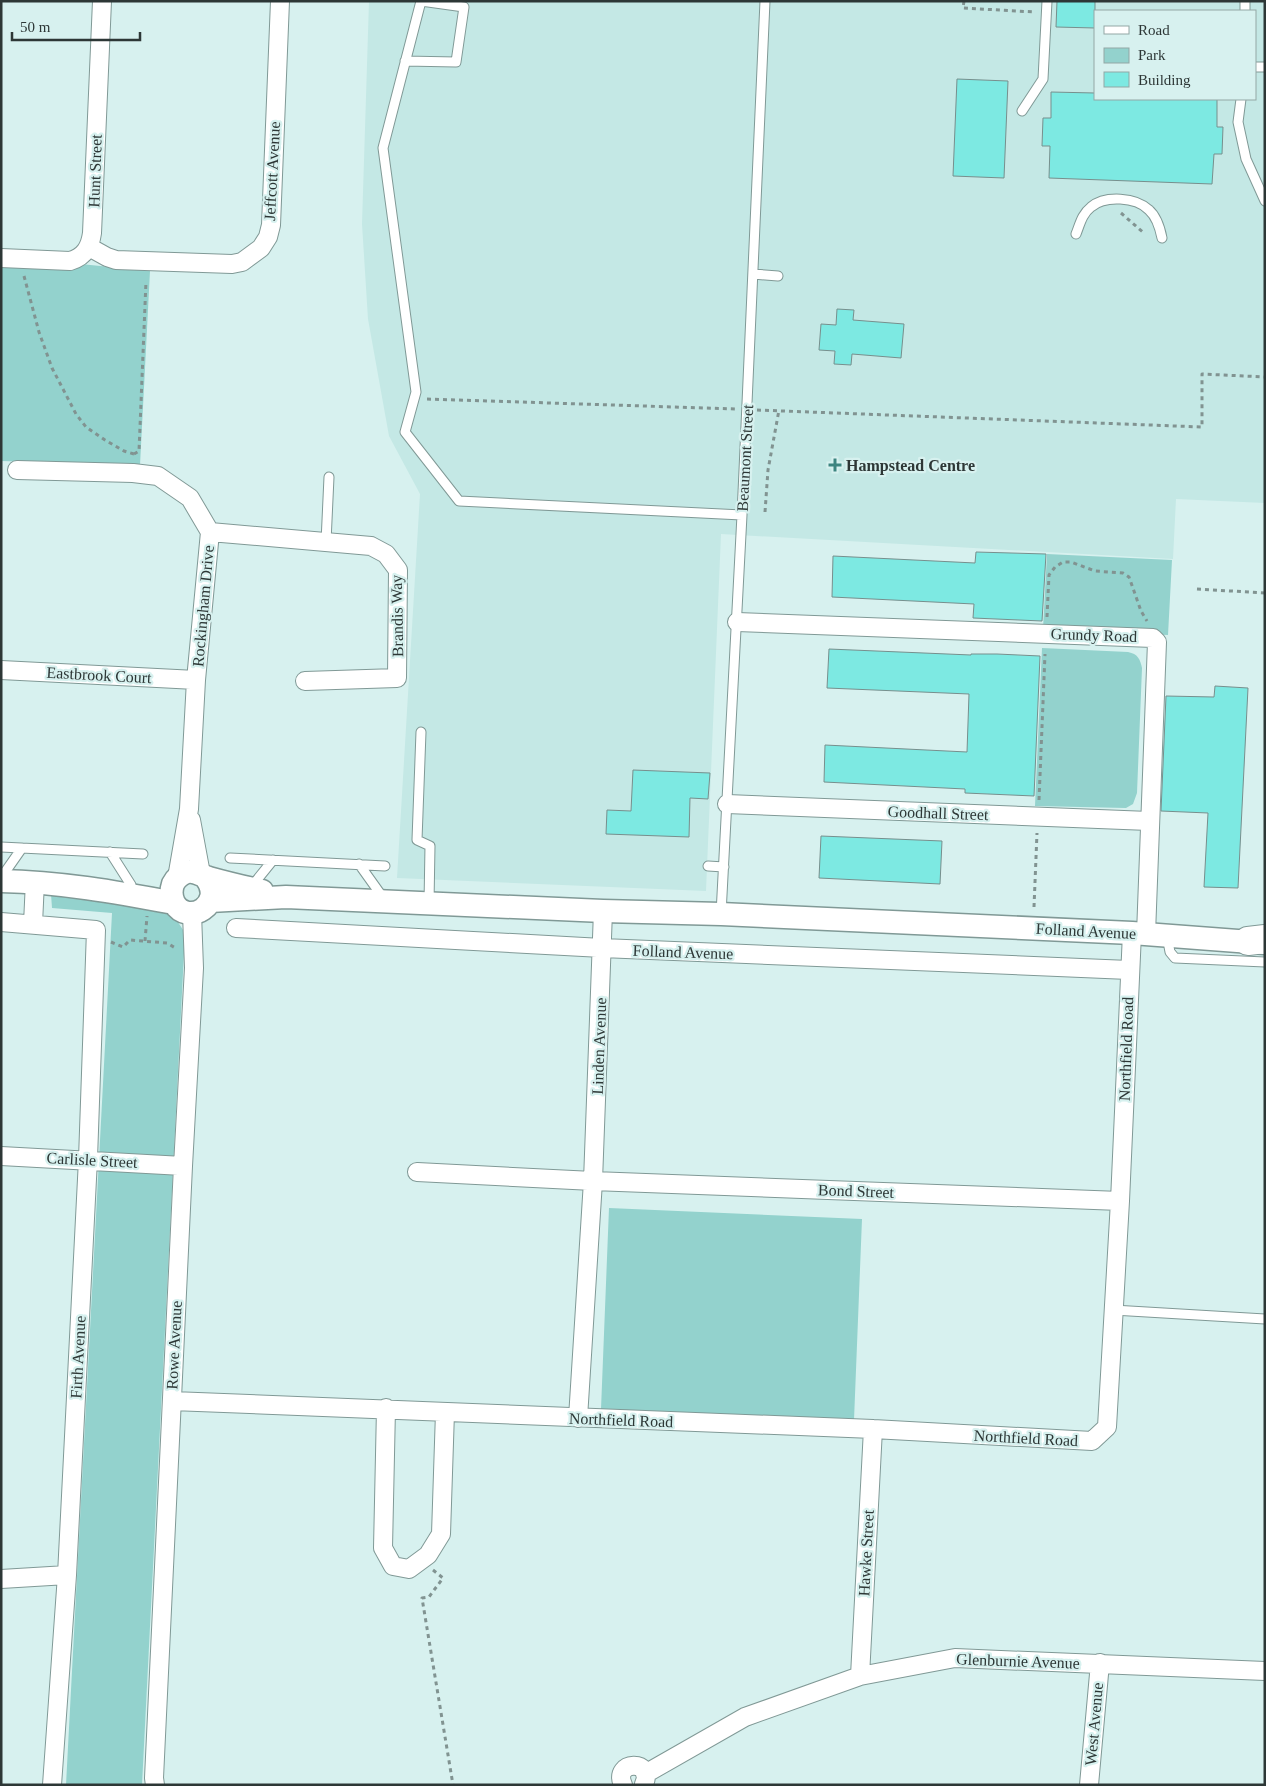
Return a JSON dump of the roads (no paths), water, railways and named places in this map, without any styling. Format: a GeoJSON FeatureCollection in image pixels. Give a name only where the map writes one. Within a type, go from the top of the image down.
{"type":"FeatureCollection","features":[{"type":"Feature","properties":{"kind":"street","name":"Hunt Street"},"geometry":{"type":"LineString","coordinates":[[89,247],[92,233],[102,1]]}},
{"type":"Feature","properties":{"kind":"street","name":"Jeffcott Avenue"},"geometry":{"type":"LineString","coordinates":[[89,247],[116,260],[223,265],[242,262],[261,248],[268,237],[271,224],[280,1]]}},
{"type":"Feature","properties":{"kind":"street"},"geometry":{"type":"LineString","coordinates":[[1,258],[70,261],[77,259],[89,247]]}},
{"type":"Feature","properties":{"kind":"street","name":"Rockingham Drive"},"geometry":{"type":"LineString","coordinates":[[17,470],[133,473],[158,476],[190,498],[210,532],[196,680],[185,895]]}},
{"type":"Feature","properties":{"kind":"street","name":"Brandis Way"},"geometry":{"type":"LineString","coordinates":[[210,532],[370,546],[386,554],[398,570],[397,678],[305,681]]}},
{"type":"Feature","properties":{"kind":"street","name":"Grundy Road"},"geometry":{"type":"LineString","coordinates":[[737,622],[1153,638],[1157,642],[1149,821],[1148,934]]}},
{"type":"Feature","properties":{"kind":"street","name":"Eastbrook Court"},"geometry":{"type":"LineString","coordinates":[[1,670],[196,680]]}},
{"type":"Feature","properties":{"kind":"street","name":"Goodhall Street"},"geometry":{"type":"LineString","coordinates":[[727,804],[1149,821]]}},
{"type":"Feature","properties":{"kind":"street","name":"Rockingham Drive"},"geometry":{"type":"LineString","coordinates":[[189,809],[204,876]]}},
{"type":"Feature","properties":{"kind":"street"},"geometry":{"type":"LineString","coordinates":[[185,895],[212,889],[204,876]]}},
{"type":"Feature","properties":{"kind":"street","name":"Folland Avenue"},"geometry":{"type":"LineString","coordinates":[[204,876],[286,897]]}},
{"type":"Feature","properties":{"kind":"street","name":"Folland Avenue"},"geometry":{"type":"LineString","coordinates":[[1,880],[35,881],[185,895],[286,897],[603,911],[721,914],[1148,934],[1262,948]]}},
{"type":"Feature","properties":{"kind":"street"},"geometry":{"type":"LineString","coordinates":[[1,922],[33,924],[35,881]]}},
{"type":"Feature","properties":{"kind":"street","name":"Folland Avenue"},"geometry":{"type":"LineString","coordinates":[[92,887],[131,885],[185,895]]}},
{"type":"Feature","properties":{"kind":"street","name":"Rowe Avenue"},"geometry":{"type":"LineString","coordinates":[[153,1782],[194,968],[185,895]]}},
{"type":"Feature","properties":{"kind":"street","name":"Linden Avenue"},"geometry":{"type":"LineString","coordinates":[[578,1418],[593,1181],[603,911]]}},
{"type":"Feature","properties":{"kind":"street","name":"Firth Avenue"},"geometry":{"type":"LineString","coordinates":[[33,924],[102,935],[88,1159],[67,1575],[52,1785]]}},
{"type":"Feature","properties":{"kind":"street","name":"Folland Avenue"},"geometry":{"type":"LineString","coordinates":[[236,928],[602,948],[1129,970]]}},
{"type":"Feature","properties":{"kind":"street","name":"Northfield Road"},"geometry":{"type":"LineString","coordinates":[[172,1401],[386,1408],[578,1418],[872,1429],[1092,1441],[1107,1427],[1120,1201],[1129,970],[1148,934]]}},
{"type":"Feature","properties":{"kind":"street","name":"Carlisle Street"},"geometry":{"type":"LineString","coordinates":[[1,1156],[88,1159],[183,1166]]}},
{"type":"Feature","properties":{"kind":"street"},"geometry":{"type":"LineString","coordinates":[[417,1172],[593,1181]]}},
{"type":"Feature","properties":{"kind":"street","name":"Bond Street"},"geometry":{"type":"LineString","coordinates":[[593,1181],[1120,1201]]}},
{"type":"Feature","properties":{"kind":"street"},"geometry":{"type":"LineString","coordinates":[[386,1408],[383,1548],[393,1566],[409,1569],[428,1555],[441,1534],[445,1412]]}},
{"type":"Feature","properties":{"kind":"street","name":"Hawke Street"},"geometry":{"type":"LineString","coordinates":[[860,1676],[872,1429]]}},
{"type":"Feature","properties":{"kind":"street"},"geometry":{"type":"LineString","coordinates":[[1,1579],[67,1575]]}},
{"type":"Feature","properties":{"kind":"street","name":"Glenburnie Avenue"},"geometry":{"type":"LineString","coordinates":[[644,1779],[745,1717],[860,1676],[955,1658],[1265,1671]]}},
{"type":"Feature","properties":{"kind":"street","name":"West Avenue"},"geometry":{"type":"LineString","coordinates":[[1089,1785],[1100,1663]]}},
{"type":"Feature","properties":{"kind":"street"},"geometry":{"type":"LineString","coordinates":[[620,1784],[622,1772],[626,1767],[633,1765],[640,1767],[644,1779]]}},
{"type":"Feature","properties":{"kind":"lane"},"geometry":{"type":"LineString","coordinates":[[405,61],[456,62],[468,4],[421,1],[405,61],[383,148],[416,392],[405,432],[459,501],[742,515]]}},
{"type":"Feature","properties":{"kind":"lane","name":"Beaumont Street"},"geometry":{"type":"LineString","coordinates":[[721,914],[737,622],[765,1]]}},
{"type":"Feature","properties":{"kind":"lane"},"geometry":{"type":"LineString","coordinates":[[1022,112],[1042,79],[1047,1]]}},
{"type":"Feature","properties":{"kind":"lane"},"geometry":{"type":"LineString","coordinates":[[1241,100],[1238,122],[1246,159],[1265,201]]}},
{"type":"Feature","properties":{"kind":"lane"},"geometry":{"type":"LineString","coordinates":[[1076,234],[1080,220],[1090,207],[1098,202],[1117,200],[1139,203],[1148,209],[1155,217],[1162,238]]}},
{"type":"Feature","properties":{"kind":"lane"},"geometry":{"type":"LineString","coordinates":[[753,274],[778,276]]}},
{"type":"Feature","properties":{"kind":"lane"},"geometry":{"type":"LineString","coordinates":[[326,542],[329,477]]}},
{"type":"Feature","properties":{"kind":"lane"},"geometry":{"type":"LineString","coordinates":[[421,732],[416,840],[430,846],[429,903]]}},
{"type":"Feature","properties":{"kind":"lane"},"geometry":{"type":"LineString","coordinates":[[1,847],[143,854]]}},
{"type":"Feature","properties":{"kind":"lane"},"geometry":{"type":"LineString","coordinates":[[1,880],[22,848]]}},
{"type":"Feature","properties":{"kind":"lane"},"geometry":{"type":"LineString","coordinates":[[110,852],[131,885]]}},
{"type":"Feature","properties":{"kind":"lane"},"geometry":{"type":"LineString","coordinates":[[230,858],[385,866]]}},
{"type":"Feature","properties":{"kind":"lane"},"geometry":{"type":"LineString","coordinates":[[250,888],[273,860]]}},
{"type":"Feature","properties":{"kind":"lane"},"geometry":{"type":"LineString","coordinates":[[359,864],[385,901]]}},
{"type":"Feature","properties":{"kind":"lane"},"geometry":{"type":"LineString","coordinates":[[708,866],[724,867]]}},
{"type":"Feature","properties":{"kind":"lane"},"geometry":{"type":"LineString","coordinates":[[1114,1310],[1265,1319]]}},
{"type":"Feature","properties":{"kind":"place","name":"Hampstead Centre"},"geometry":{"type":"Point","coordinates":[835,465]}}]}
